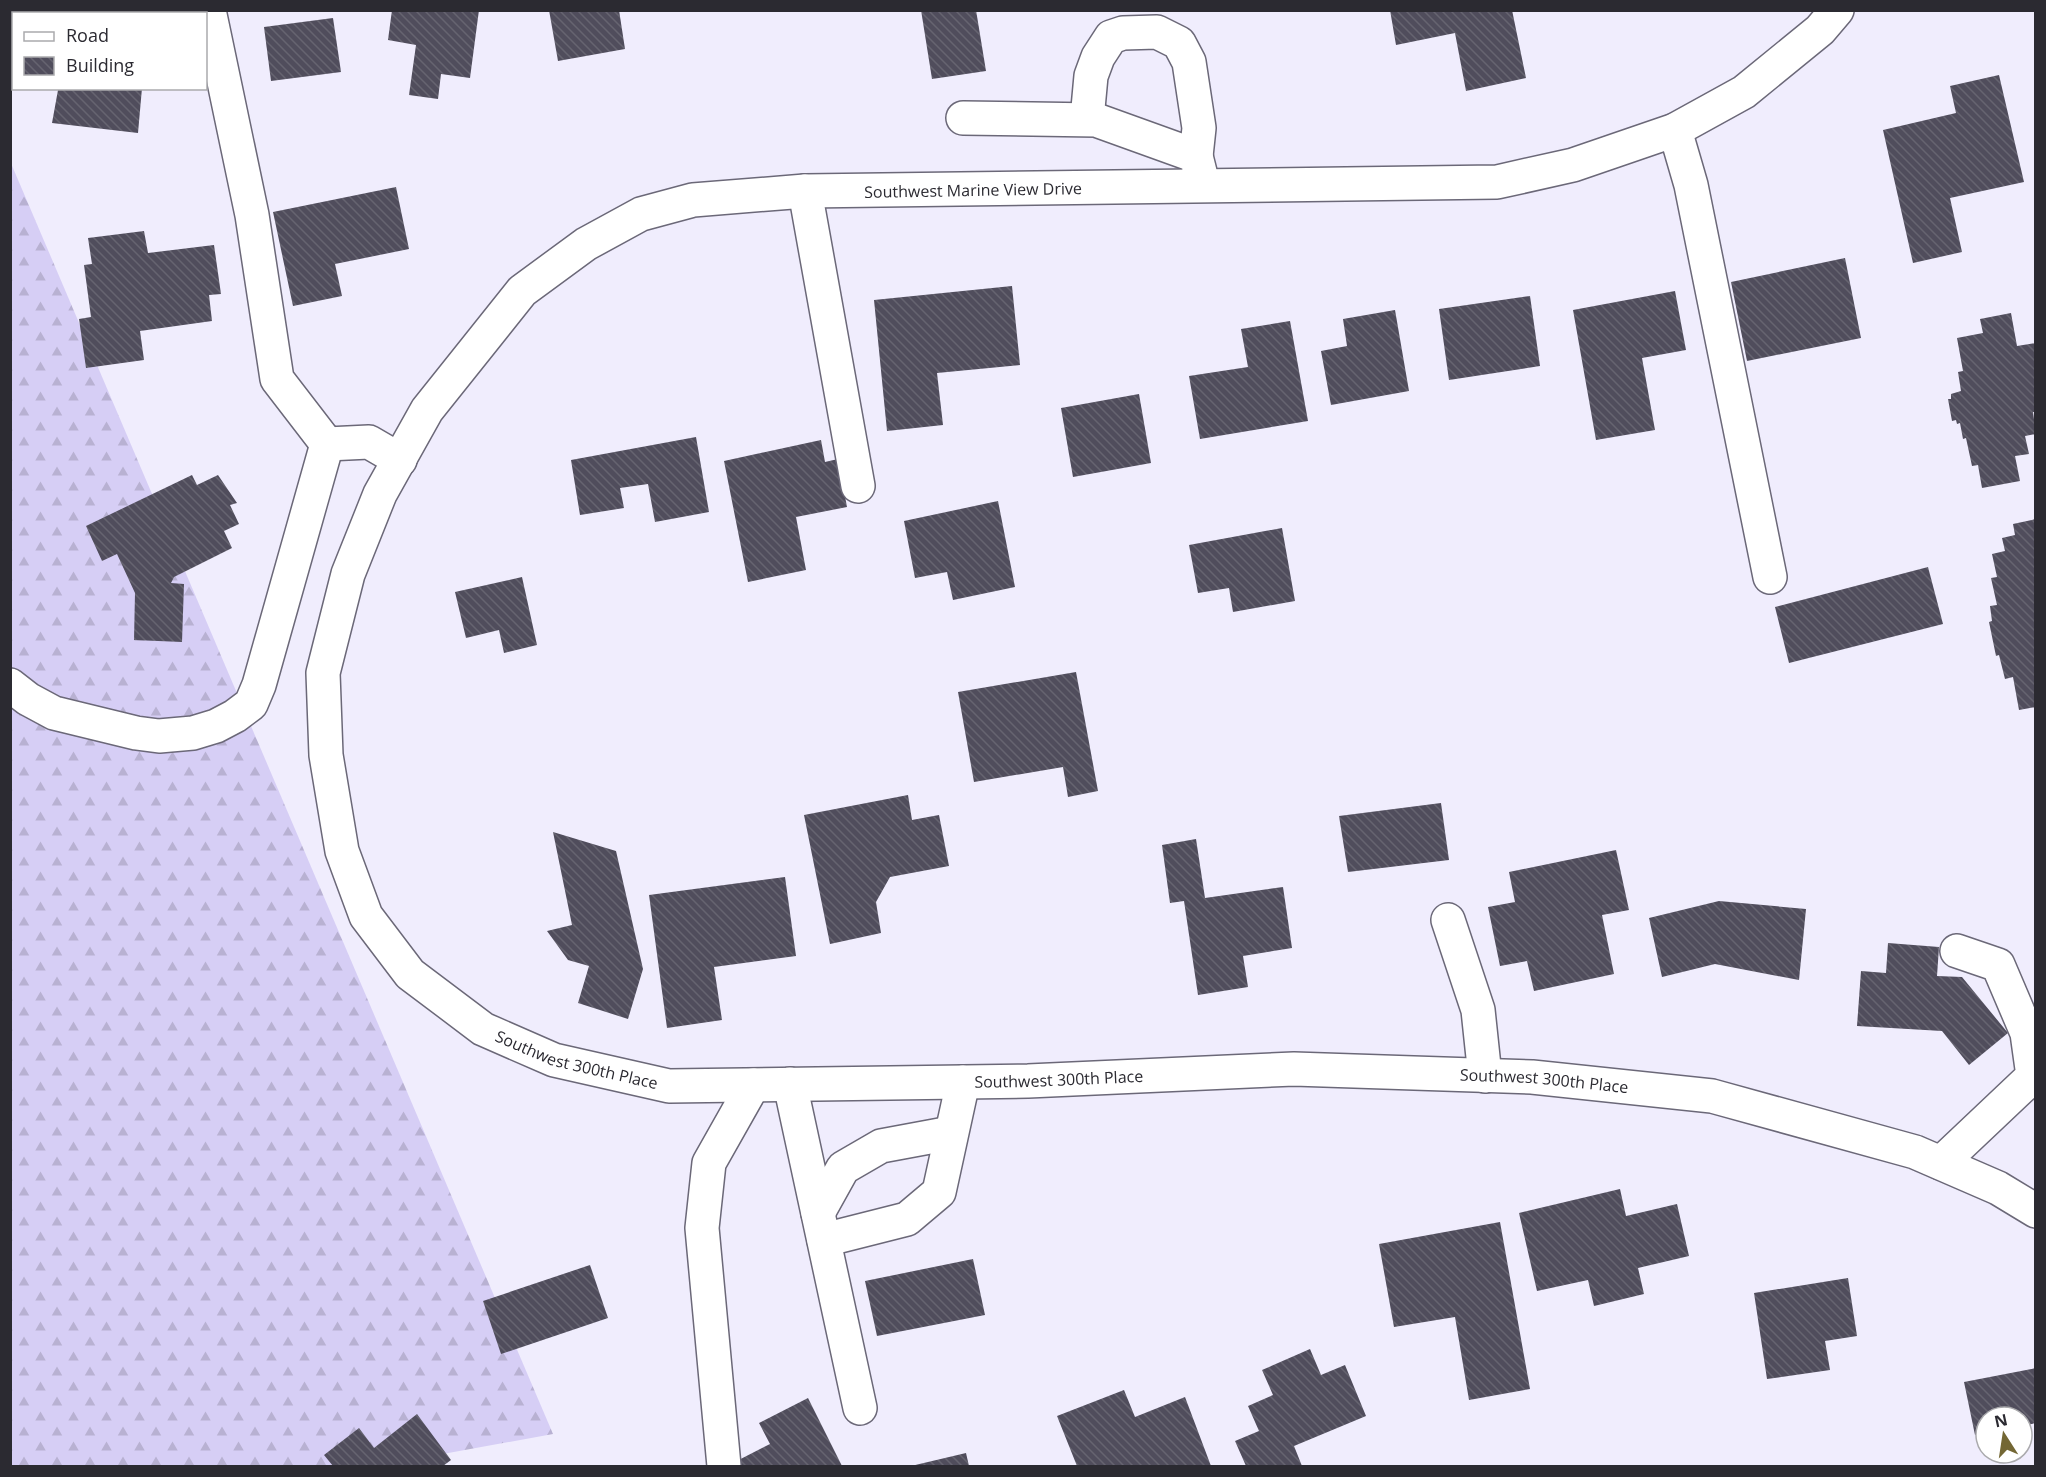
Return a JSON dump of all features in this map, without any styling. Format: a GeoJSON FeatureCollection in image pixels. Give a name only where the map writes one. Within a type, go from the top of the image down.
{"type":"FeatureCollection","features":[{"type":"Feature","properties":{"kind":"street"},"geometry":{"type":"LineString","coordinates":[[209,10],[252,214],[277,379],[327,444]]}},
{"type":"Feature","properties":{"kind":"street","name":"Southwest Marine View Drive"},"geometry":{"type":"LineString","coordinates":[[323,674],[348,574],[381,494],[427,410],[522,291],[586,244],[641,214],[693,200],[805,191],[1200,171],[1497,182],[1573,165],[1675,130],[1744,92],[1820,30],[1837,10]]}},
{"type":"Feature","properties":{"kind":"street"},"geometry":{"type":"LineString","coordinates":[[963,118],[1096,120],[1200,171],[1199,128],[1189,62],[1179,43],[1157,32],[1123,33],[1111,37],[1098,57],[1091,76],[1087,119]]}},
{"type":"Feature","properties":{"kind":"street"},"geometry":{"type":"LineString","coordinates":[[1675,130],[1691,185],[1770,577]]}},
{"type":"Feature","properties":{"kind":"street"},"geometry":{"type":"LineString","coordinates":[[805,191],[858,486]]}},
{"type":"Feature","properties":{"kind":"street"},"geometry":{"type":"LineString","coordinates":[[327,444],[369,442],[400,460]]}},
{"type":"Feature","properties":{"kind":"street"},"geometry":{"type":"LineString","coordinates":[[10,685],[28,699],[54,713],[136,733],[159,736],[193,733],[216,726],[251,704],[259,685],[327,444]]}},
{"type":"Feature","properties":{"kind":"street","name":"Southwest 300th Place"},"geometry":{"type":"LineString","coordinates":[[323,674],[326,755],[342,851],[366,916],[410,974],[483,1029],[554,1060],[669,1086],[1028,1081],[1294,1069],[1533,1077],[1712,1096],[1915,1152],[1998,1188],[2036,1210]]}},
{"type":"Feature","properties":{"kind":"street"},"geometry":{"type":"LineString","coordinates":[[1448,920],[1478,1010],[1485,1076]]}},
{"type":"Feature","properties":{"kind":"street"},"geometry":{"type":"LineString","coordinates":[[1941,1163],[2033,1076],[2027,1033],[1998,964],[1957,951]]}},
{"type":"Feature","properties":{"kind":"street"},"geometry":{"type":"LineString","coordinates":[[821,1227],[907,1219],[939,1192],[963,1082]]}},
{"type":"Feature","properties":{"kind":"street"},"geometry":{"type":"LineString","coordinates":[[790,1084],[860,1408]]}},
{"type":"Feature","properties":{"kind":"street"},"geometry":{"type":"LineString","coordinates":[[724,1467],[702,1228],[709,1163],[753,1085]]}},
{"type":"Feature","properties":{"kind":"street"},"geometry":{"type":"LineString","coordinates":[[821,1227],[843,1168],[880,1146],[951,1133]]}},
{"type":"Feature","properties":{"kind":"green space"},"geometry":{"type":"Polygon","coordinates":[[[10,161],[553,1434],[377,1466],[11,1466],[10,161]]]}},
{"type":"Feature","properties":{"kind":"building"},"geometry":{"type":"Polygon","coordinates":[[[68,10],[149,10],[149,12],[68,12],[68,10]]]}},
{"type":"Feature","properties":{"kind":"building"},"geometry":{"type":"Polygon","coordinates":[[[392,10],[479,10],[470,78],[441,74],[438,99],[409,95],[416,45],[388,40],[392,10]]]}},
{"type":"Feature","properties":{"kind":"building"},"geometry":{"type":"Polygon","coordinates":[[[549,10],[619,10],[625,49],[558,61],[549,10]]]}},
{"type":"Feature","properties":{"kind":"building"},"geometry":{"type":"Polygon","coordinates":[[[921,10],[976,10],[986,71],[932,79],[921,10]]]}},
{"type":"Feature","properties":{"kind":"building"},"geometry":{"type":"Polygon","coordinates":[[[1390,10],[1512,10],[1526,78],[1466,91],[1455,33],[1396,45],[1390,10]]]}},
{"type":"Feature","properties":{"kind":"building"},"geometry":{"type":"Polygon","coordinates":[[[333,18],[341,72],[271,81],[264,27],[333,18]]]}},
{"type":"Feature","properties":{"kind":"building"},"geometry":{"type":"Polygon","coordinates":[[[1999,75],[2024,182],[1950,198],[1962,252],[1913,263],[1883,130],[1956,113],[1950,86],[1999,75]]]}},
{"type":"Feature","properties":{"kind":"building"},"geometry":{"type":"Polygon","coordinates":[[[58,90],[142,90],[138,133],[52,123],[58,90]]]}},
{"type":"Feature","properties":{"kind":"building"},"geometry":{"type":"Polygon","coordinates":[[[396,187],[409,249],[335,264],[342,296],[293,306],[273,212],[396,187]]]}},
{"type":"Feature","properties":{"kind":"building"},"geometry":{"type":"Polygon","coordinates":[[[144,231],[148,253],[214,245],[221,294],[209,295],[212,321],[140,331],[144,360],[86,368],[79,319],[91,317],[84,265],[92,264],[88,238],[144,231]]]}},
{"type":"Feature","properties":{"kind":"building"},"geometry":{"type":"Polygon","coordinates":[[[1845,258],[1861,338],[1747,361],[1731,282],[1845,258]]]}},
{"type":"Feature","properties":{"kind":"building"},"geometry":{"type":"Polygon","coordinates":[[[1012,286],[1020,365],[937,373],[943,425],[887,431],[874,300],[1012,286]]]}},
{"type":"Feature","properties":{"kind":"building"},"geometry":{"type":"Polygon","coordinates":[[[1675,291],[1686,350],[1642,358],[1655,430],[1596,440],[1573,310],[1675,291]]]}},
{"type":"Feature","properties":{"kind":"building"},"geometry":{"type":"Polygon","coordinates":[[[1530,296],[1540,366],[1449,380],[1439,309],[1530,296]]]}},
{"type":"Feature","properties":{"kind":"building"},"geometry":{"type":"Polygon","coordinates":[[[1395,310],[1409,391],[1331,405],[1321,351],[1347,346],[1343,319],[1395,310]]]}},
{"type":"Feature","properties":{"kind":"building"},"geometry":{"type":"Polygon","coordinates":[[[2011,313],[2017,346],[2036,343],[2036,412],[2033,412],[2036,434],[2025,436],[2029,454],[2015,456],[2020,481],[1982,488],[1978,465],[1972,466],[1966,438],[1963,439],[1960,423],[1957,424],[1956,420],[1952,421],[1948,399],[1951,399],[1951,394],[1961,391],[1958,372],[1963,371],[1957,338],[1983,333],[1980,319],[2011,313]]]}},
{"type":"Feature","properties":{"kind":"building"},"geometry":{"type":"Polygon","coordinates":[[[1290,321],[1308,421],[1200,439],[1189,376],[1248,367],[1241,329],[1290,321]]]}},
{"type":"Feature","properties":{"kind":"building"},"geometry":{"type":"Polygon","coordinates":[[[1139,394],[1151,463],[1073,477],[1061,408],[1139,394]]]}},
{"type":"Feature","properties":{"kind":"building"},"geometry":{"type":"Polygon","coordinates":[[[696,437],[709,512],[655,522],[648,484],[620,488],[624,508],[580,515],[571,460],[696,437]]]}},
{"type":"Feature","properties":{"kind":"building"},"geometry":{"type":"Polygon","coordinates":[[[821,440],[825,462],[838,459],[847,507],[796,517],[806,570],[748,582],[724,461],[821,440]]]}},
{"type":"Feature","properties":{"kind":"building"},"geometry":{"type":"Polygon","coordinates":[[[192,475],[197,485],[218,475],[237,503],[230,505],[239,524],[224,531],[232,548],[174,577],[171,583],[184,584],[182,642],[134,640],[135,593],[117,554],[102,561],[86,526],[192,475]]]}},
{"type":"Feature","properties":{"kind":"building"},"geometry":{"type":"Polygon","coordinates":[[[998,501],[1015,587],[953,600],[947,572],[915,578],[904,521],[998,501]]]}},
{"type":"Feature","properties":{"kind":"building"},"geometry":{"type":"Polygon","coordinates":[[[2036,519],[2036,707],[2019,710],[2013,677],[2005,679],[1999,655],[1996,656],[1989,622],[1992,621],[1990,606],[1997,605],[1991,578],[1997,577],[1992,554],[2005,551],[2002,538],[2015,535],[2013,524],[2036,519]]]}},
{"type":"Feature","properties":{"kind":"building"},"geometry":{"type":"Polygon","coordinates":[[[1282,528],[1295,601],[1233,612],[1229,588],[1198,593],[1189,545],[1282,528]]]}},
{"type":"Feature","properties":{"kind":"building"},"geometry":{"type":"Polygon","coordinates":[[[1928,567],[1943,624],[1789,663],[1775,607],[1928,567]]]}},
{"type":"Feature","properties":{"kind":"building"},"geometry":{"type":"Polygon","coordinates":[[[522,577],[537,645],[504,653],[499,630],[466,638],[455,592],[522,577]]]}},
{"type":"Feature","properties":{"kind":"building"},"geometry":{"type":"Polygon","coordinates":[[[1076,672],[1098,791],[1068,797],[1063,767],[974,782],[958,692],[1076,672]]]}},
{"type":"Feature","properties":{"kind":"building"},"geometry":{"type":"Polygon","coordinates":[[[908,795],[912,820],[939,815],[949,866],[890,877],[876,902],[881,933],[830,944],[804,815],[908,795]]]}},
{"type":"Feature","properties":{"kind":"building"},"geometry":{"type":"Polygon","coordinates":[[[1441,803],[1449,860],[1348,872],[1339,816],[1441,803]]]}},
{"type":"Feature","properties":{"kind":"building"},"geometry":{"type":"Polygon","coordinates":[[[553,832],[616,851],[643,969],[628,1019],[578,1003],[589,966],[568,960],[547,931],[572,925],[553,832]]]}},
{"type":"Feature","properties":{"kind":"building"},"geometry":{"type":"Polygon","coordinates":[[[1196,839],[1205,898],[1283,887],[1292,948],[1243,956],[1248,987],[1198,995],[1184,901],[1170,903],[1162,845],[1196,839]]]}},
{"type":"Feature","properties":{"kind":"building"},"geometry":{"type":"Polygon","coordinates":[[[1616,850],[1629,910],[1602,915],[1614,974],[1534,991],[1527,961],[1500,966],[1488,907],[1515,902],[1509,872],[1616,850]]]}},
{"type":"Feature","properties":{"kind":"building"},"geometry":{"type":"Polygon","coordinates":[[[785,877],[796,956],[714,967],[722,1020],[667,1028],[649,895],[785,877]]]}},
{"type":"Feature","properties":{"kind":"building"},"geometry":{"type":"Polygon","coordinates":[[[1719,901],[1806,909],[1799,980],[1715,964],[1662,977],[1649,918],[1719,901]]]}},
{"type":"Feature","properties":{"kind":"building"},"geometry":{"type":"Polygon","coordinates":[[[1888,943],[1939,947],[1937,976],[1962,977],[2008,1033],[1969,1065],[1942,1031],[1857,1026],[1861,971],[1886,973],[1888,943]]]}},
{"type":"Feature","properties":{"kind":"building"},"geometry":{"type":"Polygon","coordinates":[[[1620,1189],[1626,1216],[1677,1204],[1689,1256],[1638,1268],[1644,1294],[1594,1306],[1588,1280],[1537,1291],[1519,1213],[1620,1189]]]}},
{"type":"Feature","properties":{"kind":"building"},"geometry":{"type":"Polygon","coordinates":[[[1500,1222],[1530,1389],[1469,1400],[1455,1317],[1394,1327],[1379,1244],[1500,1222]]]}},
{"type":"Feature","properties":{"kind":"building"},"geometry":{"type":"Polygon","coordinates":[[[973,1259],[985,1315],[877,1336],[865,1281],[973,1259]]]}},
{"type":"Feature","properties":{"kind":"building"},"geometry":{"type":"Polygon","coordinates":[[[590,1265],[608,1318],[501,1354],[483,1301],[590,1265]]]}},
{"type":"Feature","properties":{"kind":"building"},"geometry":{"type":"Polygon","coordinates":[[[1848,1278],[1857,1336],[1825,1341],[1830,1370],[1767,1379],[1754,1293],[1848,1278]]]}},
{"type":"Feature","properties":{"kind":"building"},"geometry":{"type":"Polygon","coordinates":[[[1310,1349],[1321,1375],[1345,1365],[1366,1416],[1294,1446],[1302,1466],[1246,1466],[1235,1441],[1259,1431],[1248,1406],[1273,1395],[1262,1370],[1310,1349]]]}},
{"type":"Feature","properties":{"kind":"building"},"geometry":{"type":"Polygon","coordinates":[[[2036,1368],[2036,1423],[2034,1423],[2034,1405],[1974,1405],[1974,1430],[1964,1382],[2036,1368]]]}},
{"type":"Feature","properties":{"kind":"building"},"geometry":{"type":"Polygon","coordinates":[[[1124,1390],[1135,1417],[1185,1397],[1211,1466],[1077,1466],[1057,1416],[1124,1390]]]}},
{"type":"Feature","properties":{"kind":"building"},"geometry":{"type":"Polygon","coordinates":[[[808,1398],[842,1466],[727,1466],[770,1444],[759,1423],[808,1398]]]}},
{"type":"Feature","properties":{"kind":"building"},"geometry":{"type":"Polygon","coordinates":[[[417,1414],[451,1460],[443,1466],[333,1466],[324,1455],[359,1428],[374,1448],[417,1414]]]}},
{"type":"Feature","properties":{"kind":"building"},"geometry":{"type":"Polygon","coordinates":[[[966,1453],[969,1466],[911,1466],[966,1453]]]}}]}
